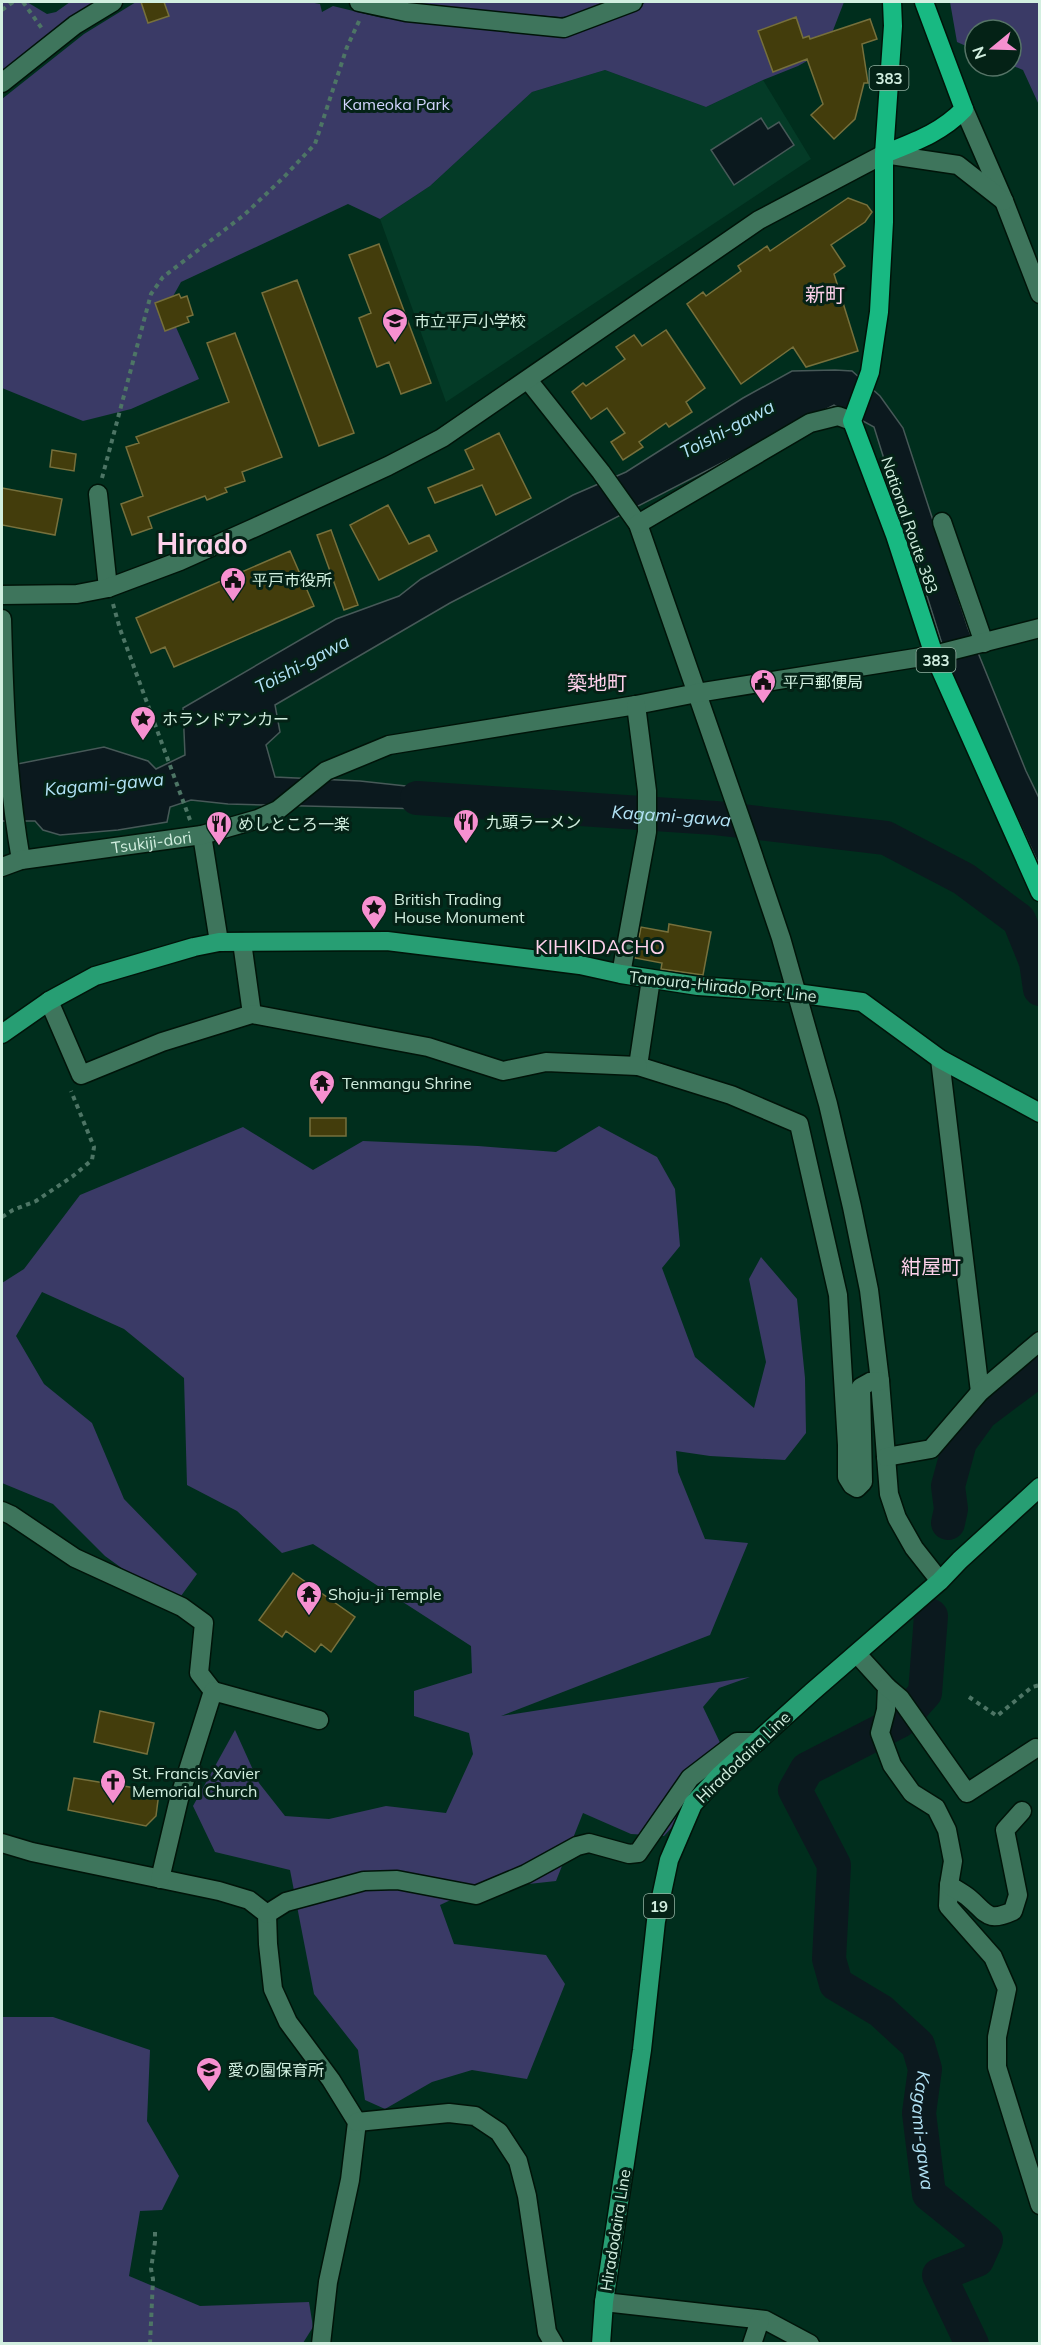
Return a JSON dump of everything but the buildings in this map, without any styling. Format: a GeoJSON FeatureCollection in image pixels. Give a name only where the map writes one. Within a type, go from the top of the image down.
{"type":"FeatureCollection","features":[{"type":"Feature","properties":{"kind":"highway","name":"383"},"geometry":{"type":"LineString","coordinates":[[852,421],[870,372],[879,312],[884,222],[884,154],[893,26],[892,2]]}},
{"type":"Feature","properties":{"kind":"highway"},"geometry":{"type":"LineString","coordinates":[[884,154],[943,128],[964,109],[924,2]]}},
{"type":"Feature","properties":{"kind":"highway","name":"National Route 383"},"geometry":{"type":"LineString","coordinates":[[852,421],[895,535],[934,655],[1040,892]]}},
{"type":"Feature","properties":{"kind":"main road","name":"Tanoura-Hirado Port Line"},"geometry":{"type":"LineString","coordinates":[[2,1034],[49,1001],[95,976],[194,947],[219,942],[387,941],[580,965],[698,986],[796,993],[862,1002],[940,1059],[1040,1113]]}},
{"type":"Feature","properties":{"kind":"main road","name":"Hiradodaira Line"},"geometry":{"type":"LineString","coordinates":[[601,2343],[604,2302],[642,2050],[656,1921],[669,1860],[693,1804],[720,1775],[940,1581],[1040,1486]]}},
{"type":"Feature","properties":{"kind":"street"},"geometry":{"type":"LineString","coordinates":[[2,83],[75,24],[113,2]]}},
{"type":"Feature","properties":{"kind":"street"},"geometry":{"type":"LineString","coordinates":[[363,3],[406,12],[564,28],[633,2]]}},
{"type":"Feature","properties":{"kind":"street"},"geometry":{"type":"LineString","coordinates":[[964,109],[1004,201],[1040,294]]}},
{"type":"Feature","properties":{"kind":"street"},"geometry":{"type":"LineString","coordinates":[[2,595],[77,594],[108,588],[180,561],[388,466],[442,438],[759,220],[884,154],[958,165],[1004,201]]}},
{"type":"Feature","properties":{"kind":"street"},"geometry":{"type":"LineString","coordinates":[[528,380],[601,472],[638,524],[748,840],[781,938],[828,1104],[855,1218],[869,1290],[880,1381],[889,1494],[897,1518],[914,1548],[940,1581]]}},
{"type":"Feature","properties":{"kind":"street"},"geometry":{"type":"LineString","coordinates":[[638,524],[810,423],[838,416],[852,421]]}},
{"type":"Feature","properties":{"kind":"street"},"geometry":{"type":"LineString","coordinates":[[98,494],[108,588]]}},
{"type":"Feature","properties":{"kind":"street"},"geometry":{"type":"LineString","coordinates":[[942,522],[980,644]]}},
{"type":"Feature","properties":{"kind":"street"},"geometry":{"type":"LineString","coordinates":[[2,619],[14,821],[21,860]]}},
{"type":"Feature","properties":{"kind":"street","name":"Tsukiji-dori"},"geometry":{"type":"LineString","coordinates":[[2,867],[21,860],[202,835],[258,819],[278,810],[326,771],[389,746],[934,655],[1040,628]]}},
{"type":"Feature","properties":{"kind":"street"},"geometry":{"type":"LineString","coordinates":[[621,974],[647,832],[647,791],[636,705]]}},
{"type":"Feature","properties":{"kind":"street"},"geometry":{"type":"LineString","coordinates":[[202,835],[219,942]]}},
{"type":"Feature","properties":{"kind":"street"},"geometry":{"type":"LineString","coordinates":[[242,942],[252,1014]]}},
{"type":"Feature","properties":{"kind":"street"},"geometry":{"type":"LineString","coordinates":[[638,1066],[651,979]]}},
{"type":"Feature","properties":{"kind":"street"},"geometry":{"type":"LineString","coordinates":[[49,1001],[81,1075],[162,1042],[252,1014],[428,1047],[503,1071],[546,1062],[638,1066],[731,1095],[799,1124],[838,1295],[847,1434],[847,1477],[857,1488],[863,1482],[861,1387],[870,1382],[880,1381]]}},
{"type":"Feature","properties":{"kind":"street"},"geometry":{"type":"LineString","coordinates":[[940,1059],[981,1392]]}},
{"type":"Feature","properties":{"kind":"street"},"geometry":{"type":"LineString","coordinates":[[886,1457],[931,1449],[981,1392],[1040,1341]]}},
{"type":"Feature","properties":{"kind":"street"},"geometry":{"type":"LineString","coordinates":[[2,1511],[75,1558],[182,1607],[204,1623],[199,1673],[213,1691],[319,1720]]}},
{"type":"Feature","properties":{"kind":"street"},"geometry":{"type":"LineString","coordinates":[[857,1654],[891,1698],[912,1718],[967,1793],[1036,1748]]}},
{"type":"Feature","properties":{"kind":"street"},"geometry":{"type":"LineString","coordinates":[[160,1879],[179,1799],[213,1691]]}},
{"type":"Feature","properties":{"kind":"street"},"geometry":{"type":"LineString","coordinates":[[891,1698],[880,1733],[892,1765],[912,1793],[936,1808],[947,1830],[953,1862],[948,1885],[948,1906],[993,1957],[1007,1989],[997,2037],[997,2067],[1040,2205]]}},
{"type":"Feature","properties":{"kind":"street"},"geometry":{"type":"LineString","coordinates":[[267,1914],[286,1902],[364,1881],[397,1880],[476,1895],[526,1874],[577,1846],[589,1843],[629,1854],[638,1853],[690,1778],[737,1742],[757,1742]]}},
{"type":"Feature","properties":{"kind":"street"},"geometry":{"type":"LineString","coordinates":[[948,1885],[969,1898],[984,1914],[1001,1916],[1014,1911],[1018,1895],[1005,1830],[1022,1811]]}},
{"type":"Feature","properties":{"kind":"street"},"geometry":{"type":"LineString","coordinates":[[2,1843],[32,1852],[249,1900],[267,1914]]}},
{"type":"Feature","properties":{"kind":"street"},"geometry":{"type":"LineString","coordinates":[[267,1914],[273,1989],[288,2022],[331,2080],[357,2122],[350,2180],[328,2282],[321,2343]]}},
{"type":"Feature","properties":{"kind":"street"},"geometry":{"type":"LineString","coordinates":[[357,2122],[448,2112],[475,2116],[499,2132],[518,2161],[527,2196],[547,2332],[554,2343]]}},
{"type":"Feature","properties":{"kind":"street"},"geometry":{"type":"LineString","coordinates":[[604,2302],[765,2320],[810,2343]]}},
{"type":"Feature","properties":{"kind":"street"},"geometry":{"type":"LineString","coordinates":[[753,2343],[760,2320]]}},
{"type":"Feature","properties":{"kind":"path"},"geometry":{"type":"LineString","coordinates":[[2,10],[13,2]]}},
{"type":"Feature","properties":{"kind":"path"},"geometry":{"type":"LineString","coordinates":[[23,2],[52,42]]}},
{"type":"Feature","properties":{"kind":"path"},"geometry":{"type":"LineString","coordinates":[[98,494],[151,294],[163,277],[244,215],[315,144],[363,3]]}},
{"type":"Feature","properties":{"kind":"path"},"geometry":{"type":"LineString","coordinates":[[108,588],[120,629],[189,818]]}},
{"type":"Feature","properties":{"kind":"path"},"geometry":{"type":"LineString","coordinates":[[2,1217],[36,1201],[92,1160],[94,1147],[69,1086],[72,1079],[81,1075]]}},
{"type":"Feature","properties":{"kind":"path"},"geometry":{"type":"LineString","coordinates":[[969,1697],[997,1716],[1032,1687],[1040,1685]]}},
{"type":"Feature","properties":{"kind":"path"},"geometry":{"type":"LineString","coordinates":[[150,2343],[153,2279],[151,2269],[155,2228]]}},
{"type":"Feature","properties":{"kind":"shaded area"},"geometry":{"type":"Polygon","coordinates":[[[605,70],[706,107],[763,80],[811,159],[446,402],[380,219],[430,186],[532,92],[605,70]]]}},
{"type":"Feature","properties":{"kind":"green space"},"geometry":{"type":"Polygon","coordinates":[[[2,2],[27,2],[47,14],[56,12],[70,2],[94,2],[2,74],[2,2]]]}},
{"type":"Feature","properties":{"kind":"green space","name":"Kameoka Park"},"geometry":{"type":"Polygon","coordinates":[[[136,2],[309,2],[320,4],[322,12],[333,6],[382,18],[564,35],[646,2],[844,2],[825,51],[798,66],[706,107],[605,70],[532,92],[430,186],[380,219],[348,204],[181,282],[167,307],[199,379],[131,409],[83,421],[2,388],[2,99],[84,34],[136,2]]]}},
{"type":"Feature","properties":{"kind":"green space"},"geometry":{"type":"Polygon","coordinates":[[[401,2],[612,2],[570,16],[560,17],[408,5],[401,2]]]}},
{"type":"Feature","properties":{"kind":"green space"},"geometry":{"type":"Polygon","coordinates":[[[950,2],[1039,2],[1039,105],[1023,70],[1023,18],[963,18],[963,45],[957,42],[950,2]]]}},
{"type":"Feature","properties":{"kind":"green space"},"geometry":{"type":"Polygon","coordinates":[[[599,1126],[657,1157],[675,1189],[680,1246],[662,1268],[695,1357],[754,1408],[766,1362],[749,1279],[761,1257],[797,1299],[805,1378],[806,1433],[785,1460],[710,1456],[676,1451],[678,1472],[705,1539],[748,1543],[710,1635],[501,1716],[750,1677],[719,1688],[703,1707],[724,1751],[703,1793],[664,1836],[631,1834],[583,1813],[556,1881],[472,1890],[440,1905],[454,1944],[546,1955],[565,1984],[527,2079],[472,2070],[432,2082],[385,2109],[365,2100],[358,2050],[314,1994],[290,1870],[215,1852],[193,1806],[235,1730],[259,1783],[285,1816],[329,1819],[386,1806],[446,1813],[473,1754],[469,1733],[414,1716],[414,1691],[472,1673],[471,1646],[313,1544],[282,1553],[237,1511],[187,1485],[184,1378],[124,1329],[42,1292],[16,1336],[44,1384],[92,1423],[124,1499],[197,1574],[181,1596],[152,1590],[105,1556],[53,1504],[2,1483],[2,1283],[24,1269],[80,1195],[243,1127],[313,1170],[363,1141],[556,1152],[599,1126]]]}},
{"type":"Feature","properties":{"kind":"green space"},"geometry":{"type":"Polygon","coordinates":[[[2,2017],[53,2017],[150,2050],[147,2121],[179,2176],[162,2210],[140,2211],[129,2276],[200,2306],[309,2302],[313,2327],[303,2343],[2,2343],[2,2017]]]}},
{"type":"Feature","properties":{"kind":"water"},"geometry":{"type":"Polygon","coordinates":[[[761,118],[768,129],[779,122],[794,145],[734,185],[711,150],[761,118]]]}},
{"type":"Feature","properties":{"kind":"water","name":"Toishi-gawa"},"geometry":{"type":"Polygon","coordinates":[[[792,371],[852,371],[880,396],[903,428],[968,628],[1039,798],[1040,867],[953,679],[874,427],[834,405],[450,603],[275,705],[280,732],[266,745],[275,777],[360,781],[461,792],[466,810],[228,804],[191,800],[170,807],[167,822],[118,830],[60,835],[43,830],[35,821],[2,821],[2,767],[104,747],[148,761],[156,769],[185,755],[183,708],[336,619],[399,596],[421,579],[573,495],[626,472],[743,398],[792,371]]]}},
{"type":"Feature","properties":{"kind":"waterway","name":"Kagami-gawa"},"geometry":{"type":"LineString","coordinates":[[417,798],[715,818],[886,838],[964,879],[1019,920],[1036,962],[1040,989]]}},
{"type":"Feature","properties":{"kind":"waterway","name":"Kagami-gawa"},"geometry":{"type":"LineString","coordinates":[[948,1523],[951,1509],[948,1486],[960,1442],[981,1413],[1040,1369]]}},
{"type":"Feature","properties":{"kind":"waterway","name":"Kagami-gawa"},"geometry":{"type":"LineString","coordinates":[[931,1616],[925,1693],[900,1721],[807,1769],[795,1790],[834,1865],[829,1959],[836,1984],[881,2011],[918,2045],[925,2069],[919,2113],[929,2194],[986,2240],[977,2260],[939,2275],[972,2344]]}},
{"type":"Feature","properties":{"kind":"place","name":"市立平戸小学校"},"geometry":{"type":"Point","coordinates":[395,344]}},
{"type":"Feature","properties":{"kind":"place","name":"平戸市役所"},"geometry":{"type":"Point","coordinates":[233,603]}},
{"type":"Feature","properties":{"kind":"place","name":"平戸郵便局"},"geometry":{"type":"Point","coordinates":[763,705]}},
{"type":"Feature","properties":{"kind":"place","name":"ホランドアンカー"},"geometry":{"type":"Point","coordinates":[143,742]}},
{"type":"Feature","properties":{"kind":"place","name":"九頭ラーメン"},"geometry":{"type":"Point","coordinates":[466,845]}},
{"type":"Feature","properties":{"kind":"place","name":"めしところ一楽"},"geometry":{"type":"Point","coordinates":[219,847]}},
{"type":"Feature","properties":{"kind":"place","name":"British Trading House Monument"},"geometry":{"type":"Point","coordinates":[374,931]}},
{"type":"Feature","properties":{"kind":"place","name":"Tenmangu Shrine"},"geometry":{"type":"Point","coordinates":[322,1106]}},
{"type":"Feature","properties":{"kind":"place","name":"Shoju-ji Temple"},"geometry":{"type":"Point","coordinates":[309,1617]}},
{"type":"Feature","properties":{"kind":"place","name":"St. Francis Xavier Memorial Church"},"geometry":{"type":"Point","coordinates":[113,1805]}},
{"type":"Feature","properties":{"kind":"place","name":"愛の園保育所"},"geometry":{"type":"Point","coordinates":[209,2093]}},
{"type":"Feature","properties":{"kind":"district","name":"新町"},"geometry":{"type":"Point","coordinates":[825,294]}},
{"type":"Feature","properties":{"kind":"district","name":"Hirado"},"geometry":{"type":"Point","coordinates":[202,543]}},
{"type":"Feature","properties":{"kind":"district","name":"築地町"},"geometry":{"type":"Point","coordinates":[597,682]}},
{"type":"Feature","properties":{"kind":"district","name":"KIHIKIDACHO"},"geometry":{"type":"Point","coordinates":[600,946]}},
{"type":"Feature","properties":{"kind":"district","name":"紺屋町"},"geometry":{"type":"Point","coordinates":[931,1266]}}]}
